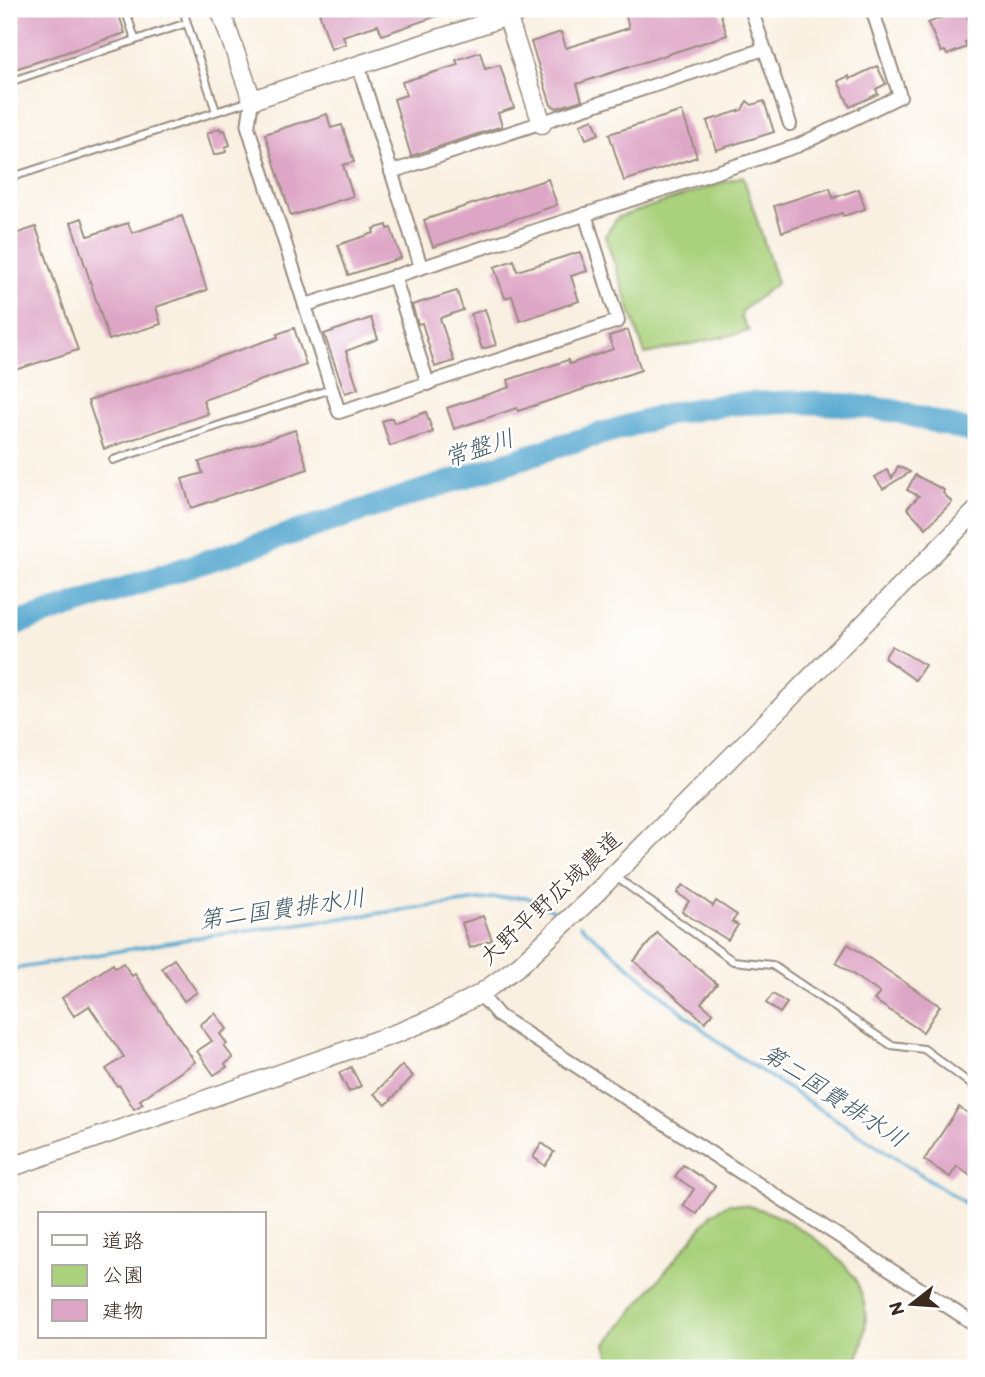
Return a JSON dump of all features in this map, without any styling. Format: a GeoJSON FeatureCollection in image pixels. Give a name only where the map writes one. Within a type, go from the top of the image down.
{"type":"FeatureCollection","features":[{"type":"Feature","properties":{"kind":"street"},"geometry":{"type":"LineString","coordinates":[[220,9],[251,100],[248,127],[339,412],[618,321],[585,214]]}},
{"type":"Feature","properties":{"kind":"street"},"geometry":{"type":"LineString","coordinates":[[251,100],[506,12],[529,9]]}},
{"type":"Feature","properties":{"kind":"street"},"geometry":{"type":"LineString","coordinates":[[751,9],[790,124]]}},
{"type":"Feature","properties":{"kind":"street"},"geometry":{"type":"LineString","coordinates":[[306,305],[797,146],[900,96],[872,9]]}},
{"type":"Feature","properties":{"kind":"street"},"geometry":{"type":"LineString","coordinates":[[506,12],[542,124]]}},
{"type":"Feature","properties":{"kind":"street"},"geometry":{"type":"LineString","coordinates":[[391,172],[764,49]]}},
{"type":"Feature","properties":{"kind":"street"},"geometry":{"type":"LineString","coordinates":[[358,65],[421,267]]}},
{"type":"Feature","properties":{"kind":"street"},"geometry":{"type":"LineString","coordinates":[[394,276],[428,384]]}},
{"type":"Feature","properties":{"kind":"street","name":"大野平野広域農道"},"geometry":{"type":"LineString","coordinates":[[9,1168],[400,1032],[441,1015],[480,994],[520,965],[613,875],[976,512]]}},
{"type":"Feature","properties":{"kind":"street"},"geometry":{"type":"LineString","coordinates":[[480,994],[499,1016],[976,1325]]}},
{"type":"Feature","properties":{"kind":"lane"},"geometry":{"type":"LineString","coordinates":[[125,9],[135,39]]}},
{"type":"Feature","properties":{"kind":"lane"},"geometry":{"type":"LineString","coordinates":[[183,9],[216,111]]}},
{"type":"Feature","properties":{"kind":"lane"},"geometry":{"type":"LineString","coordinates":[[9,82],[187,23]]}},
{"type":"Feature","properties":{"kind":"lane"},"geometry":{"type":"LineString","coordinates":[[9,178],[251,100]]}},
{"type":"Feature","properties":{"kind":"lane"},"geometry":{"type":"LineString","coordinates":[[113,460],[332,389]]}},
{"type":"Feature","properties":{"kind":"lane"},"geometry":{"type":"LineString","coordinates":[[613,875],[733,961],[772,965],[891,1045],[924,1049],[976,1088]]}},
{"type":"Feature","properties":{"kind":"green space"},"geometry":{"type":"Polygon","coordinates":[[[743,176],[777,283],[743,310],[741,317],[749,331],[645,354],[605,236],[618,217],[743,176]]]}},
{"type":"Feature","properties":{"kind":"green space"},"geometry":{"type":"Polygon","coordinates":[[[728,1204],[762,1210],[781,1218],[832,1252],[845,1266],[859,1286],[866,1318],[862,1347],[855,1368],[613,1368],[606,1344],[712,1214],[728,1204]]]}},
{"type":"Feature","properties":{"kind":"building"},"geometry":{"type":"Polygon","coordinates":[[[9,9],[117,9],[125,33],[9,71],[9,9]]]}},
{"type":"Feature","properties":{"kind":"building"},"geometry":{"type":"Polygon","coordinates":[[[318,9],[452,11],[382,35],[378,25],[343,36],[346,44],[331,49],[318,9]]]}},
{"type":"Feature","properties":{"kind":"building"},"geometry":{"type":"Polygon","coordinates":[[[636,9],[719,9],[727,35],[577,84],[582,100],[557,108],[551,105],[531,42],[561,32],[566,48],[629,28],[625,12],[636,9]]]}},
{"type":"Feature","properties":{"kind":"building"},"geometry":{"type":"Polygon","coordinates":[[[964,9],[976,38],[965,42],[967,47],[947,55],[945,51],[941,52],[928,23],[964,9]]]}},
{"type":"Feature","properties":{"kind":"building"},"geometry":{"type":"Polygon","coordinates":[[[480,52],[485,69],[500,65],[514,108],[498,113],[502,126],[411,156],[394,99],[406,95],[402,82],[458,65],[456,60],[480,52]]]}},
{"type":"Feature","properties":{"kind":"building"},"geometry":{"type":"Polygon","coordinates":[[[877,66],[886,84],[876,89],[878,94],[850,107],[838,81],[849,76],[850,79],[877,66]]]}},
{"type":"Feature","properties":{"kind":"building"},"geometry":{"type":"Polygon","coordinates":[[[747,101],[752,105],[764,101],[774,132],[716,150],[707,121],[742,110],[747,101]]]}},
{"type":"Feature","properties":{"kind":"building"},"geometry":{"type":"Polygon","coordinates":[[[682,111],[697,157],[624,181],[609,134],[682,111]]]}},
{"type":"Feature","properties":{"kind":"building"},"geometry":{"type":"Polygon","coordinates":[[[327,114],[331,128],[342,125],[354,162],[343,165],[353,196],[291,216],[265,134],[327,114]]]}},
{"type":"Feature","properties":{"kind":"building"},"geometry":{"type":"Polygon","coordinates":[[[593,119],[599,134],[586,139],[580,124],[593,119]]]}},
{"type":"Feature","properties":{"kind":"building"},"geometry":{"type":"Polygon","coordinates":[[[220,128],[221,131],[225,130],[230,145],[225,147],[226,152],[214,155],[207,133],[220,128]]]}},
{"type":"Feature","properties":{"kind":"building"},"geometry":{"type":"Polygon","coordinates":[[[548,179],[557,205],[433,247],[424,220],[548,179]]]}},
{"type":"Feature","properties":{"kind":"building"},"geometry":{"type":"Polygon","coordinates":[[[830,188],[833,198],[859,189],[865,209],[843,216],[842,213],[782,232],[774,206],[830,188]]]}},
{"type":"Feature","properties":{"kind":"building"},"geometry":{"type":"Polygon","coordinates":[[[182,216],[207,290],[156,307],[161,324],[109,340],[71,222],[82,218],[88,236],[128,223],[132,233],[182,216]]]}},
{"type":"Feature","properties":{"kind":"building"},"geometry":{"type":"Polygon","coordinates":[[[387,225],[388,229],[391,228],[401,258],[348,275],[338,245],[374,233],[373,229],[387,225]]]}},
{"type":"Feature","properties":{"kind":"building"},"geometry":{"type":"Polygon","coordinates":[[[36,227],[78,350],[9,372],[9,236],[36,227]]]}},
{"type":"Feature","properties":{"kind":"building"},"geometry":{"type":"Polygon","coordinates":[[[580,252],[587,271],[571,276],[579,301],[520,321],[512,296],[505,298],[494,267],[514,260],[517,271],[580,252]]]}},
{"type":"Feature","properties":{"kind":"building"},"geometry":{"type":"Polygon","coordinates":[[[457,291],[463,310],[440,318],[454,361],[435,367],[422,323],[418,324],[412,305],[457,291]]]}},
{"type":"Feature","properties":{"kind":"building"},"geometry":{"type":"Polygon","coordinates":[[[485,309],[496,345],[482,349],[471,314],[485,309]]]}},
{"type":"Feature","properties":{"kind":"building"},"geometry":{"type":"Polygon","coordinates":[[[371,318],[378,339],[346,351],[358,389],[345,393],[324,334],[371,318]]]}},
{"type":"Feature","properties":{"kind":"building"},"geometry":{"type":"Polygon","coordinates":[[[294,328],[306,365],[203,400],[208,414],[104,449],[88,401],[278,337],[277,334],[294,328]]]}},
{"type":"Feature","properties":{"kind":"building"},"geometry":{"type":"Polygon","coordinates":[[[628,330],[641,370],[454,429],[447,408],[510,387],[508,380],[568,360],[570,364],[613,349],[609,336],[628,330]]]}},
{"type":"Feature","properties":{"kind":"building"},"geometry":{"type":"Polygon","coordinates":[[[426,412],[433,432],[390,446],[382,421],[392,418],[394,423],[426,412]]]}},
{"type":"Feature","properties":{"kind":"building"},"geometry":{"type":"Polygon","coordinates":[[[295,430],[308,469],[191,508],[182,479],[203,473],[199,462],[295,430]]]}},
{"type":"Feature","properties":{"kind":"building"},"geometry":{"type":"Polygon","coordinates":[[[898,466],[910,472],[883,489],[875,477],[887,470],[892,478],[898,466]]]}},
{"type":"Feature","properties":{"kind":"building"},"geometry":{"type":"Polygon","coordinates":[[[915,475],[944,490],[943,493],[952,502],[926,528],[907,508],[919,496],[907,490],[915,475]]]}},
{"type":"Feature","properties":{"kind":"building"},"geometry":{"type":"Polygon","coordinates":[[[892,646],[925,665],[915,680],[884,658],[892,646]]]}},
{"type":"Feature","properties":{"kind":"building"},"geometry":{"type":"Polygon","coordinates":[[[683,885],[713,906],[716,901],[737,915],[732,922],[738,925],[728,940],[682,912],[689,901],[677,893],[683,885]]]}},
{"type":"Feature","properties":{"kind":"building"},"geometry":{"type":"Polygon","coordinates":[[[483,916],[492,940],[470,948],[462,923],[483,916]]]}},
{"type":"Feature","properties":{"kind":"building"},"geometry":{"type":"Polygon","coordinates":[[[657,933],[717,984],[701,1003],[713,1013],[705,1022],[634,961],[657,933]]]}},
{"type":"Feature","properties":{"kind":"building"},"geometry":{"type":"Polygon","coordinates":[[[848,944],[940,1006],[923,1032],[874,1000],[880,993],[836,963],[848,944]]]}},
{"type":"Feature","properties":{"kind":"building"},"geometry":{"type":"Polygon","coordinates":[[[174,959],[197,992],[184,1001],[162,968],[174,959]]]}},
{"type":"Feature","properties":{"kind":"building"},"geometry":{"type":"Polygon","coordinates":[[[123,963],[132,976],[135,974],[195,1062],[140,1100],[143,1104],[134,1109],[106,1069],[124,1057],[89,1006],[74,1016],[62,998],[113,964],[115,968],[123,963]]]}},
{"type":"Feature","properties":{"kind":"building"},"geometry":{"type":"Polygon","coordinates":[[[773,994],[787,1003],[780,1013],[766,1003],[773,994]]]}},
{"type":"Feature","properties":{"kind":"building"},"geometry":{"type":"Polygon","coordinates":[[[215,1013],[227,1029],[220,1034],[227,1044],[224,1046],[233,1058],[225,1064],[227,1067],[214,1075],[197,1051],[212,1041],[200,1025],[215,1013]]]}},
{"type":"Feature","properties":{"kind":"building"},"geometry":{"type":"Polygon","coordinates":[[[402,1065],[413,1076],[386,1105],[374,1094],[402,1065]]]}},
{"type":"Feature","properties":{"kind":"building"},"geometry":{"type":"Polygon","coordinates":[[[351,1067],[361,1086],[349,1092],[339,1073],[351,1067]]]}},
{"type":"Feature","properties":{"kind":"building"},"geometry":{"type":"Polygon","coordinates":[[[959,1107],[976,1119],[976,1180],[957,1166],[950,1177],[924,1160],[959,1107]]]}},
{"type":"Feature","properties":{"kind":"building"},"geometry":{"type":"Polygon","coordinates":[[[542,1143],[554,1152],[545,1166],[533,1157],[542,1143]]]}},
{"type":"Feature","properties":{"kind":"building"},"geometry":{"type":"Polygon","coordinates":[[[683,1165],[715,1186],[697,1214],[683,1206],[694,1189],[675,1177],[683,1165]]]}},
{"type":"Feature","properties":{"kind":"waterway","name":"常盤川"},"geometry":{"type":"LineString","coordinates":[[9,626],[562,445],[673,413],[729,404],[795,402],[848,405],[895,411],[976,433]]}},
{"type":"Feature","properties":{"kind":"waterway","name":"第二国費排水川"},"geometry":{"type":"LineString","coordinates":[[9,970],[206,936],[494,898],[526,897],[558,912]]}},
{"type":"Feature","properties":{"kind":"waterway","name":"第二国費排水川"},"geometry":{"type":"LineString","coordinates":[[580,925],[697,1025],[738,1056],[976,1210]]}}]}
